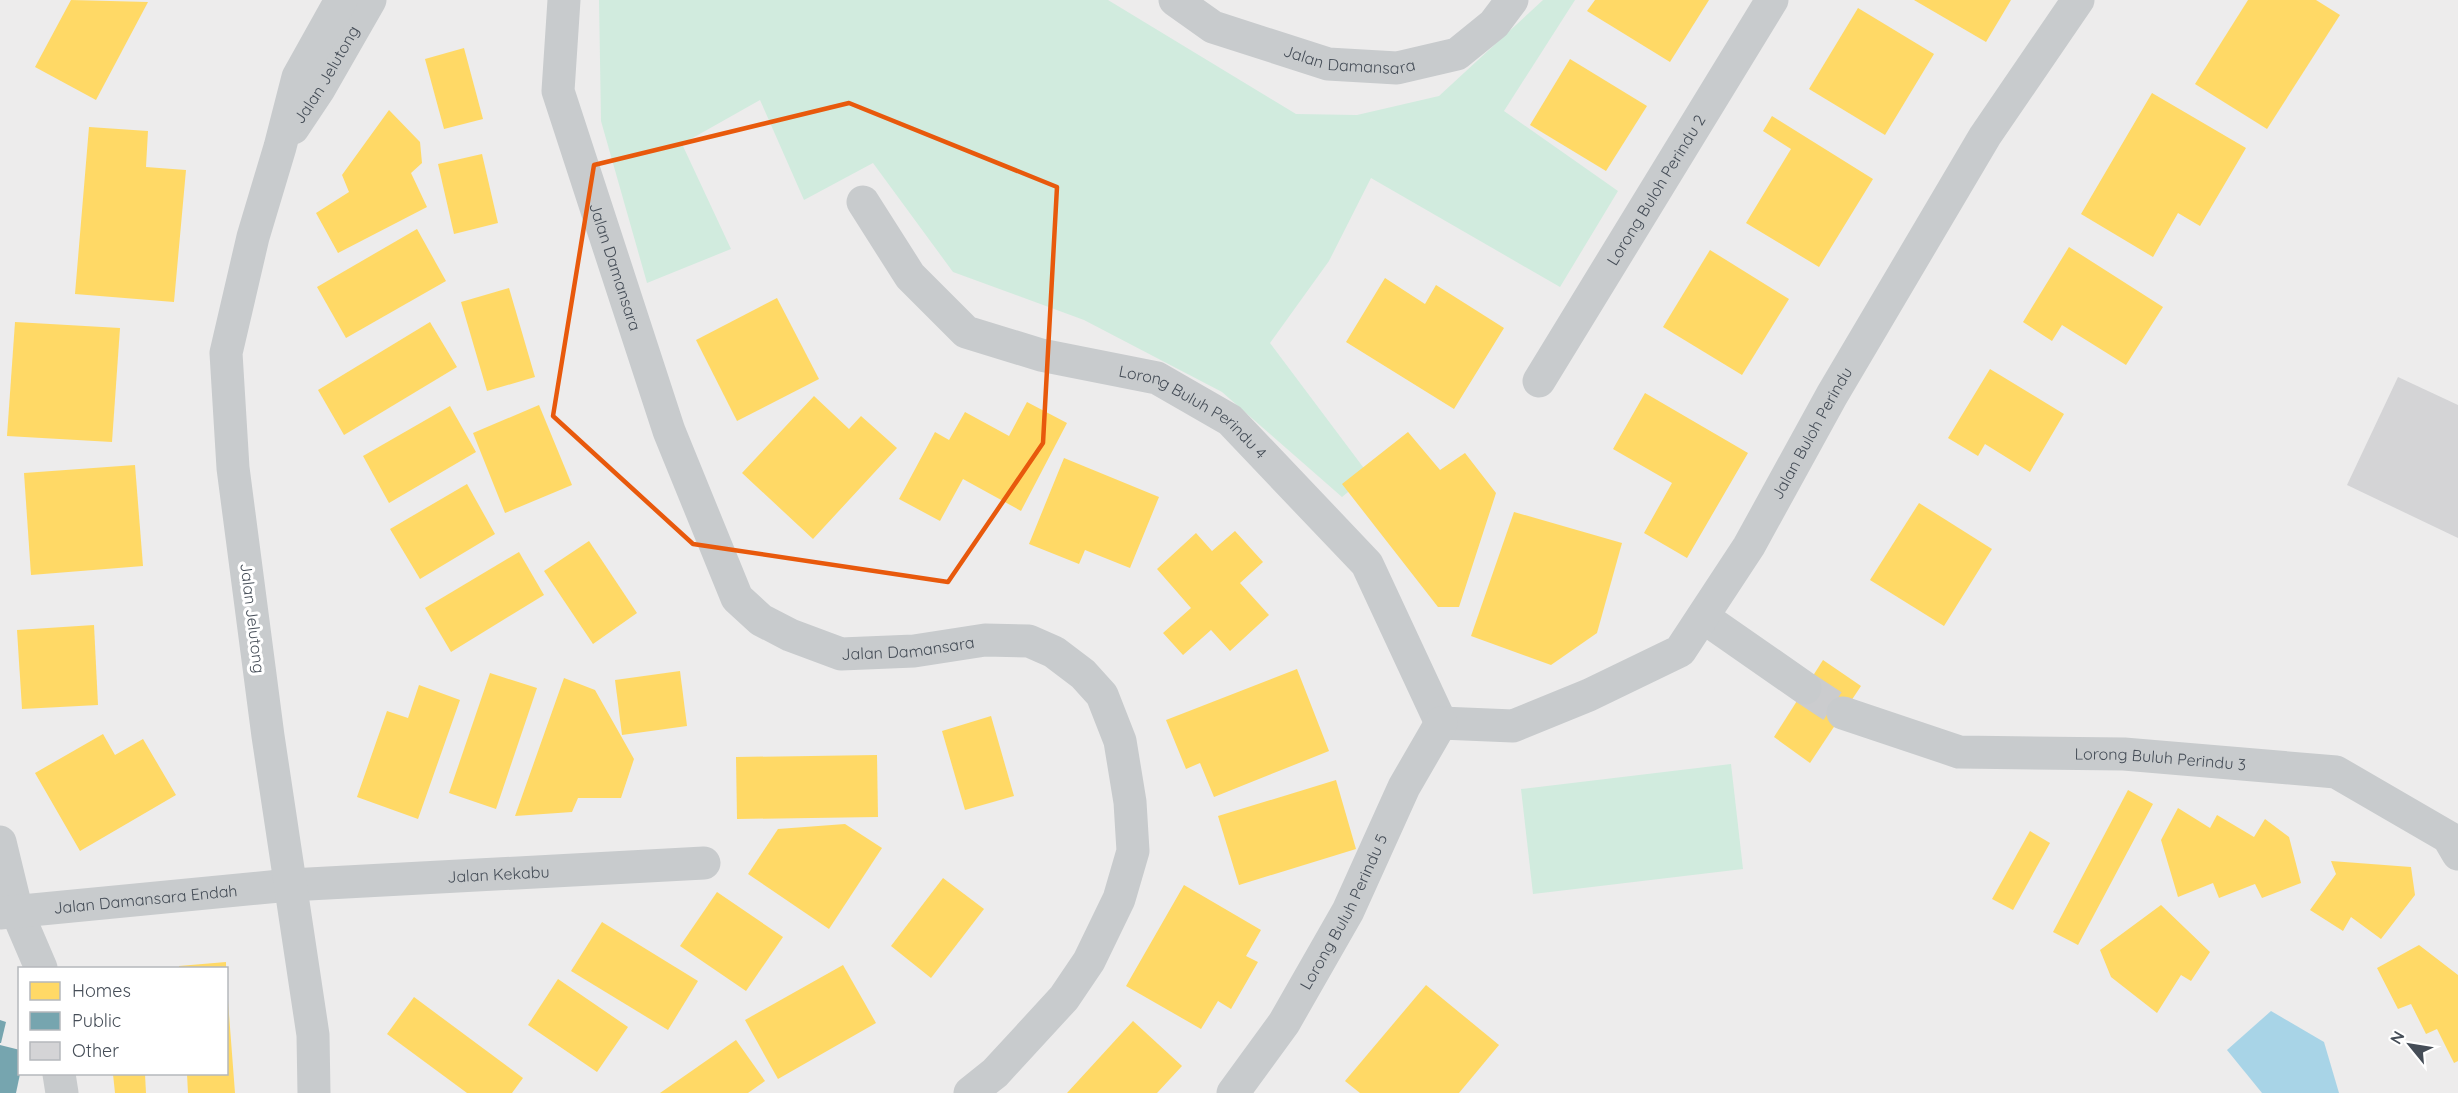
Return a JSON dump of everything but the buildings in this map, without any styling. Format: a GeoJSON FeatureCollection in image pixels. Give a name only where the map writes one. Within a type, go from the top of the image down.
{"type":"FeatureCollection","features":[{"type":"Feature","properties":{"kind":"street","name":"Jalan Jelutong"},"geometry":{"type":"LineString","coordinates":[[314,1093],[313,1035],[290,885],[235,480],[226,353],[253,237],[298,76],[341,0]]}},
{"type":"Feature","properties":{"kind":"street","name":"Jalan Jelutong"},"geometry":{"type":"LineString","coordinates":[[280,147],[319,89],[370,0]]}},
{"type":"Feature","properties":{"kind":"street","name":"Jalan Damansara"},"geometry":{"type":"LineString","coordinates":[[564,0],[558,91],[669,431],[737,598],[761,620],[790,635],[840,654],[914,651],[985,640],[1029,641],[1054,652],[1083,675],[1102,695],[1120,741],[1130,802],[1133,851],[1119,898],[1089,961],[1064,998],[995,1073],[970,1093]]}},
{"type":"Feature","properties":{"kind":"street","name":"Jalan Damansara"},"geometry":{"type":"LineString","coordinates":[[1175,0],[1213,27],[1328,64],[1397,68],[1457,54],[1494,24],[1512,0]]}},
{"type":"Feature","properties":{"kind":"street","name":"Lorong Buloh Perindu 2"},"geometry":{"type":"LineString","coordinates":[[1539,381],[1772,0]]}},
{"type":"Feature","properties":{"kind":"street","name":"Jalan Buloh Perindu"},"geometry":{"type":"LineString","coordinates":[[1441,723],[1513,726],[1589,695],[1680,651],[1749,546],[1832,395],[1985,136],[2078,0]]}},
{"type":"Feature","properties":{"kind":"street","name":"Lorong Buluh Perindu 4"},"geometry":{"type":"LineString","coordinates":[[863,202],[910,276],[966,332],[1041,355],[1157,378],[1230,420],[1367,564],[1441,723]]}},
{"type":"Feature","properties":{"kind":"street"},"geometry":{"type":"LineString","coordinates":[[1703,617],[1805,688]]}},
{"type":"Feature","properties":{"kind":"street","name":"Lorong Buluh Perindu 3"},"geometry":{"type":"LineString","coordinates":[[1842,713],[1959,752],[2124,754],[2336,772],[2448,837],[2458,854]]}},
{"type":"Feature","properties":{"kind":"street","name":"Lorong Buluh Perindu 5"},"geometry":{"type":"LineString","coordinates":[[1233,1093],[1284,1023],[1348,911],[1404,787],[1441,723]]}},
{"type":"Feature","properties":{"kind":"street"},"geometry":{"type":"LineString","coordinates":[[0,842],[9,913],[40,967]]}},
{"type":"Feature","properties":{"kind":"street","name":"Jalan Kekabu"},"geometry":{"type":"LineString","coordinates":[[290,885],[704,863]]}},
{"type":"Feature","properties":{"kind":"street","name":"Jalan Damansara Endah"},"geometry":{"type":"LineString","coordinates":[[9,913],[290,885]]}},
{"type":"Feature","properties":{"kind":"street"},"geometry":{"type":"LineString","coordinates":[[59,1075],[62,1093]]}},
{"type":"Feature","properties":{"kind":"highlighted area"},"geometry":{"type":"Polygon","coordinates":[[[849,103],[1057,187],[1043,443],[948,582],[693,544],[553,416],[594,165],[849,103]]]}},
{"type":"Feature","properties":{"kind":"green space"},"geometry":{"type":"Polygon","coordinates":[[[599,0],[1108,0],[1296,114],[1357,115],[1439,96],[1543,0],[1575,0],[1504,111],[1618,191],[1560,287],[1371,178],[1329,261],[1270,343],[1369,475],[1342,497],[1222,392],[1084,320],[953,272],[873,163],[804,200],[760,100],[682,144],[731,249],[647,283],[601,121],[599,0]]]}},
{"type":"Feature","properties":{"kind":"green space"},"geometry":{"type":"Polygon","coordinates":[[[1731,764],[1743,869],[1533,894],[1521,789],[1731,764]]]}},
{"type":"Feature","properties":{"kind":"water"},"geometry":{"type":"Polygon","coordinates":[[[2271,1011],[2324,1042],[2339,1093],[2262,1093],[2227,1050],[2271,1011]]]}},
{"type":"Feature","properties":{"kind":"tunnel"},"geometry":{"type":"LineString","coordinates":[[1805,688],[1843,713]]}}]}
